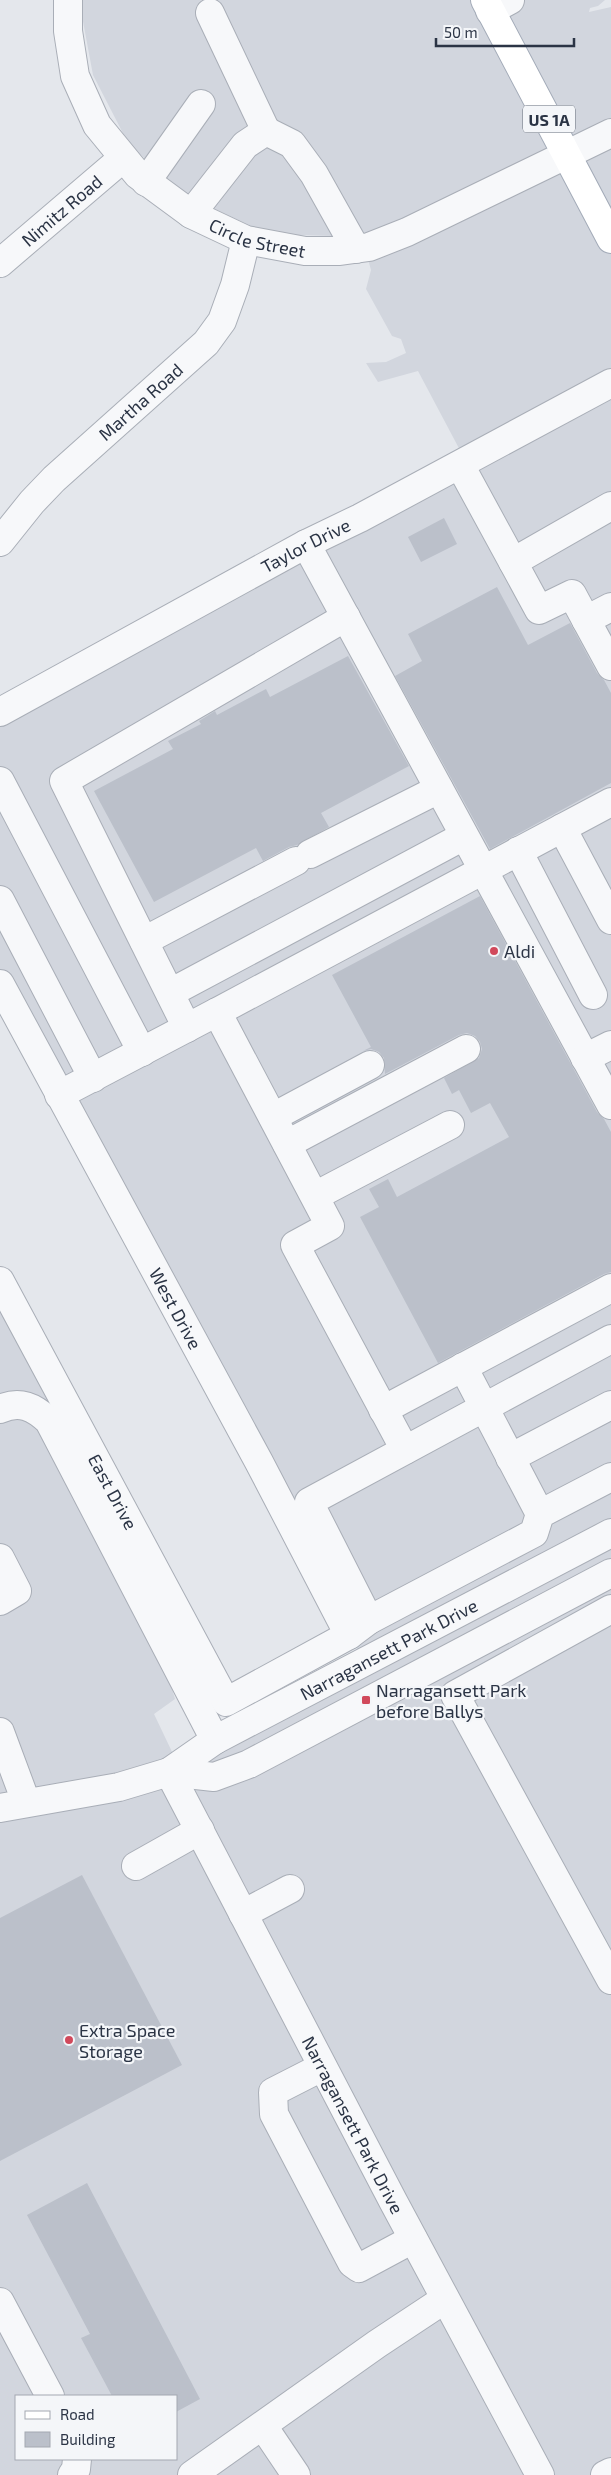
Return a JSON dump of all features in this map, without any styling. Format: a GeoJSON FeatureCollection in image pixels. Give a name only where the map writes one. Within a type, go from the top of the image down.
{"type":"FeatureCollection","features":[{"type":"Feature","properties":{"kind":"main road","name":"US 1A"},"geometry":{"type":"LineString","coordinates":[[495,4],[611,239]]}},
{"type":"Feature","properties":{"kind":"street","name":"Circle Street"},"geometry":{"type":"LineString","coordinates":[[68,0],[68,31],[75,76],[97,125],[123,158],[146,182],[191,214],[246,240],[306,251],[340,251],[368,247],[407,232],[611,132]]}},
{"type":"Feature","properties":{"kind":"street"},"geometry":{"type":"LineString","coordinates":[[210,13],[266,131],[292,144],[314,174],[356,249]]}},
{"type":"Feature","properties":{"kind":"street"},"geometry":{"type":"LineString","coordinates":[[146,182],[202,104]]}},
{"type":"Feature","properties":{"kind":"street"},"geometry":{"type":"LineString","coordinates":[[191,214],[245,145],[266,131]]}},
{"type":"Feature","properties":{"kind":"street","name":"Nimitz Road"},"geometry":{"type":"LineString","coordinates":[[0,262],[123,158]]}},
{"type":"Feature","properties":{"kind":"street","name":"Martha Road"},"geometry":{"type":"LineString","coordinates":[[0,542],[32,502],[54,479],[206,343],[222,321],[235,285],[246,240]]}},
{"type":"Feature","properties":{"kind":"street","name":"Taylor Drive"},"geometry":{"type":"LineString","coordinates":[[0,712],[306,544],[460,465],[611,383]]}},
{"type":"Feature","properties":{"kind":"street"},"geometry":{"type":"LineString","coordinates":[[460,465],[539,610],[572,594],[609,659]]}},
{"type":"Feature","properties":{"kind":"street"},"geometry":{"type":"LineString","coordinates":[[513,562],[611,506]]}},
{"type":"Feature","properties":{"kind":"street"},"geometry":{"type":"LineString","coordinates":[[306,544],[611,1105]]}},
{"type":"Feature","properties":{"kind":"street"},"geometry":{"type":"LineString","coordinates":[[586,620],[611,607]]}},
{"type":"Feature","properties":{"kind":"street"},"geometry":{"type":"LineString","coordinates":[[187,1028],[64,782],[346,617]]}},
{"type":"Feature","properties":{"kind":"street"},"geometry":{"type":"LineString","coordinates":[[0,781],[142,1052]]}},
{"type":"Feature","properties":{"kind":"street"},"geometry":{"type":"LineString","coordinates":[[144,941],[439,789]]}},
{"type":"Feature","properties":{"kind":"street"},"geometry":{"type":"LineString","coordinates":[[59,1095],[611,802]]}},
{"type":"Feature","properties":{"kind":"street"},"geometry":{"type":"LineString","coordinates":[[562,828],[611,920]]}},
{"type":"Feature","properties":{"kind":"street"},"geometry":{"type":"LineString","coordinates":[[170,993],[464,836]]}},
{"type":"Feature","properties":{"kind":"street"},"geometry":{"type":"LineString","coordinates":[[518,851],[602,990],[560,1012]]}},
{"type":"Feature","properties":{"kind":"street"},"geometry":{"type":"LineString","coordinates":[[0,900],[93,1078]]}},
{"type":"Feature","properties":{"kind":"street","name":"West Drive"},"geometry":{"type":"LineString","coordinates":[[0,984],[254,1454],[359,1628]]}},
{"type":"Feature","properties":{"kind":"street"},"geometry":{"type":"LineString","coordinates":[[217,1012],[330,1226],[295,1245],[405,1450]]}},
{"type":"Feature","properties":{"kind":"street"},"geometry":{"type":"LineString","coordinates":[[585,1058],[611,1045]]}},
{"type":"Feature","properties":{"kind":"street"},"geometry":{"type":"LineString","coordinates":[[287,1144],[466,1049]]}},
{"type":"Feature","properties":{"kind":"street"},"geometry":{"type":"LineString","coordinates":[[273,1117],[370,1065]]}},
{"type":"Feature","properties":{"kind":"street"},"geometry":{"type":"LineString","coordinates":[[315,1196],[450,1125]]}},
{"type":"Feature","properties":{"kind":"street","name":"East Drive"},"geometry":{"type":"LineString","coordinates":[[0,1281],[226,1702],[359,1628]]}},
{"type":"Feature","properties":{"kind":"street"},"geometry":{"type":"LineString","coordinates":[[383,1410],[611,1288]]}},
{"type":"Feature","properties":{"kind":"street"},"geometry":{"type":"LineString","coordinates":[[611,1339],[309,1502],[359,1628],[534,1533],[540,1514],[611,1477]]}},
{"type":"Feature","properties":{"kind":"street"},"geometry":{"type":"LineString","coordinates":[[463,1367],[540,1514]]}},
{"type":"Feature","properties":{"kind":"street"},"geometry":{"type":"LineString","coordinates":[[0,1409],[8,1405],[22,1404],[35,1408],[49,1421],[215,1740]]}},
{"type":"Feature","properties":{"kind":"street"},"geometry":{"type":"LineString","coordinates":[[510,1458],[611,1405]]}},
{"type":"Feature","properties":{"kind":"street","name":"Narragansett Park Drive"},"geometry":{"type":"LineString","coordinates":[[0,1808],[118,1787],[169,1772],[215,1740],[611,1533]]}},
{"type":"Feature","properties":{"kind":"street"},"geometry":{"type":"LineString","coordinates":[[0,1558],[17,1591],[0,1601]]}},
{"type":"Feature","properties":{"kind":"street","name":"Narragansett Park Drive"},"geometry":{"type":"LineString","coordinates":[[169,1772],[214,1778],[249,1764],[611,1573]]}},
{"type":"Feature","properties":{"kind":"street"},"geometry":{"type":"LineString","coordinates":[[611,1609],[455,1695],[611,1980]]}},
{"type":"Feature","properties":{"kind":"street"},"geometry":{"type":"LineString","coordinates":[[0,1732],[26,1802]]}},
{"type":"Feature","properties":{"kind":"street","name":"Narragansett Park Drive"},"geometry":{"type":"LineString","coordinates":[[169,1772],[322,2067],[540,2475]]}},
{"type":"Feature","properties":{"kind":"street"},"geometry":{"type":"LineString","coordinates":[[136,1866],[200,1830]]}},
{"type":"Feature","properties":{"kind":"street"},"geometry":{"type":"LineString","coordinates":[[243,1914],[290,1889]]}},
{"type":"Feature","properties":{"kind":"street"},"geometry":{"type":"LineString","coordinates":[[322,2067],[274,2092],[272,2103],[274,2114],[352,2263],[359,2268],[413,2239]]}},
{"type":"Feature","properties":{"kind":"street"},"geometry":{"type":"LineString","coordinates":[[192,2475],[377,2344],[446,2299]]}},
{"type":"Feature","properties":{"kind":"street"},"geometry":{"type":"LineString","coordinates":[[0,2302],[49,2395]]}},
{"type":"Feature","properties":{"kind":"street"},"geometry":{"type":"LineString","coordinates":[[263,2426],[296,2475]]}},
{"type":"Feature","properties":{"kind":"street"},"geometry":{"type":"LineString","coordinates":[[72,2475],[77,2460]]}},
{"type":"Feature","properties":{"kind":"street"},"geometry":{"type":"LineString","coordinates":[[605,2475],[611,2472]]}},
{"type":"Feature","properties":{"kind":"shaded area"},"geometry":{"type":"Polygon","coordinates":[[[79,0],[605,0],[598,6],[590,8],[589,12],[611,7],[611,2466],[594,2475],[0,2475],[0,1291],[31,1349],[169,1679],[175,1699],[154,1714],[174,1756],[361,1656],[0,982],[0,702],[462,454],[418,371],[378,382],[366,363],[386,362],[406,353],[401,339],[392,336],[366,289],[371,270],[363,241],[364,237],[268,234],[183,194],[128,143],[93,75],[79,0]]]}},
{"type":"Feature","properties":{"kind":"building"},"geometry":{"type":"Polygon","coordinates":[[[444,518],[457,544],[421,562],[408,537],[444,518]]]}},
{"type":"Feature","properties":{"kind":"building"},"geometry":{"type":"Polygon","coordinates":[[[497,587],[528,645],[570,623],[597,673],[604,680],[611,693],[611,783],[490,849],[395,676],[422,661],[408,634],[497,587]]]}},
{"type":"Feature","properties":{"kind":"building"},"geometry":{"type":"Polygon","coordinates":[[[348,656],[409,766],[321,813],[329,827],[297,845],[289,847],[263,861],[256,848],[154,902],[94,791],[173,749],[168,741],[201,724],[199,721],[215,711],[217,715],[266,689],[270,697],[348,656]]]}},
{"type":"Feature","properties":{"kind":"building"},"geometry":{"type":"Polygon","coordinates":[[[480,896],[597,1112],[604,1119],[611,1132],[611,1272],[438,1363],[360,1217],[379,1207],[369,1189],[388,1179],[397,1197],[509,1137],[490,1103],[471,1113],[459,1090],[452,1094],[444,1078],[479,1058],[482,1049],[480,1042],[475,1036],[467,1033],[459,1035],[385,1074],[384,1058],[379,1052],[371,1049],[363,1051],[371,1047],[332,975],[480,896]]]}},
{"type":"Feature","properties":{"kind":"building"},"geometry":{"type":"Polygon","coordinates":[[[82,1875],[182,2065],[0,2161],[0,1918],[82,1875]]]}},
{"type":"Feature","properties":{"kind":"building"},"geometry":{"type":"Polygon","coordinates":[[[87,2183],[200,2399],[178,2411],[178,2395],[111,2395],[81,2338],[90,2334],[27,2215],[87,2183]]]}},
{"type":"Feature","properties":{"kind":"place","name":"Aldi"},"geometry":{"type":"Point","coordinates":[494,951]}},
{"type":"Feature","properties":{"kind":"place","name":"Narragansett Park before Ballys"},"geometry":{"type":"Point","coordinates":[366,1700]}},
{"type":"Feature","properties":{"kind":"place","name":"Extra Space Storage"},"geometry":{"type":"Point","coordinates":[69,2040]}}]}
